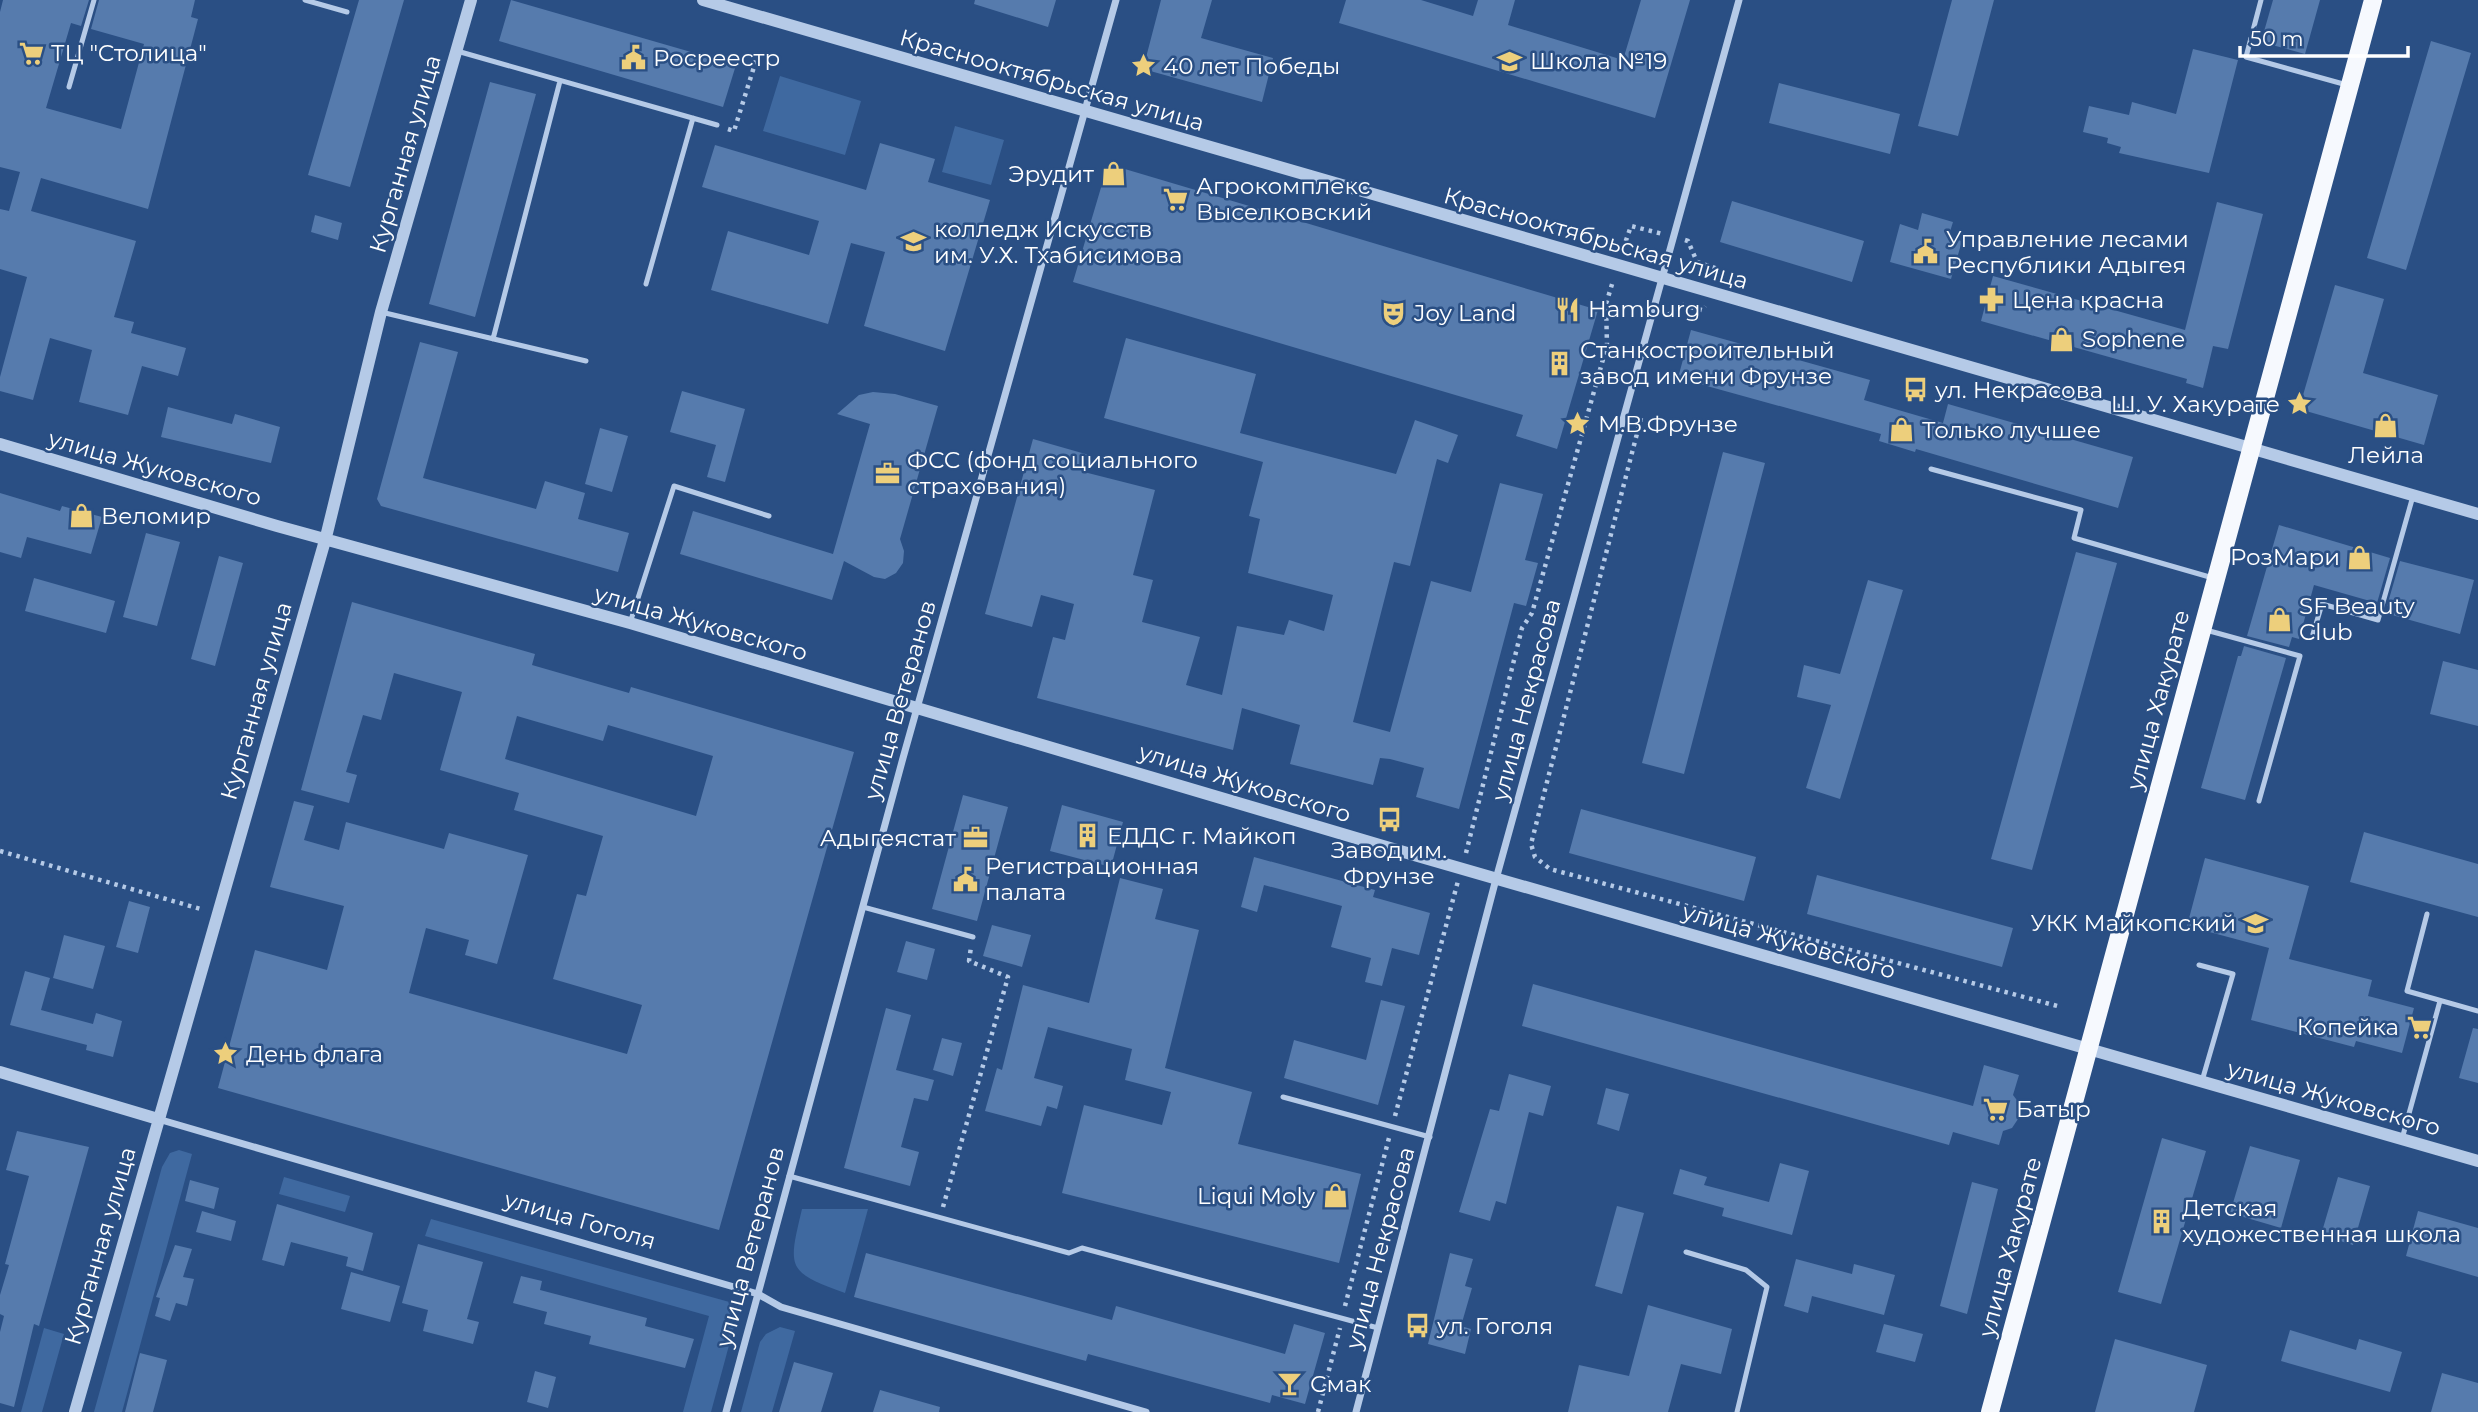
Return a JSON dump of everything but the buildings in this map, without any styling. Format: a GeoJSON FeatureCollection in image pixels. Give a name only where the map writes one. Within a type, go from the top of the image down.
{"type":"FeatureCollection","features":[{"type":"Feature","properties":{"kind":"main road","name":"улица Хакурате"},"geometry":{"type":"LineString","coordinates":[[1990,1412],[2373,0]]}},
{"type":"Feature","properties":{"kind":"street","name":"Курганная улица"},"geometry":{"type":"LineString","coordinates":[[75,1412],[326,537],[381,312],[471,0]]}},
{"type":"Feature","properties":{"kind":"street","name":"Краснооктябрьская улица"},"geometry":{"type":"LineString","coordinates":[[703,0],[2478,514]]}},
{"type":"Feature","properties":{"kind":"street","name":"улица Ветеранов"},"geometry":{"type":"LineString","coordinates":[[726,1412],[917,708],[1116,0]]}},
{"type":"Feature","properties":{"kind":"street","name":"улица Некрасова"},"geometry":{"type":"LineString","coordinates":[[1356,1412],[1496,879],[1739,0]]}},
{"type":"Feature","properties":{"kind":"street","name":"улица Жуковского"},"geometry":{"type":"LineString","coordinates":[[0,444],[630,623],[1461,869],[2478,1161]]}},
{"type":"Feature","properties":{"kind":"street","name":"улица Гоголя"},"geometry":{"type":"LineString","coordinates":[[0,1072],[758,1294],[781,1307],[1146,1412]]}},
{"type":"Feature","properties":{"kind":"lane"},"geometry":{"type":"LineString","coordinates":[[69,87],[94,0]]}},
{"type":"Feature","properties":{"kind":"lane"},"geometry":{"type":"LineString","coordinates":[[305,0],[346,12]]}},
{"type":"Feature","properties":{"kind":"lane"},"geometry":{"type":"LineString","coordinates":[[2261,0],[2246,57],[2350,86]]}},
{"type":"Feature","properties":{"kind":"lane"},"geometry":{"type":"LineString","coordinates":[[457,51],[717,125]]}},
{"type":"Feature","properties":{"kind":"lane"},"geometry":{"type":"LineString","coordinates":[[493,339],[561,80]]}},
{"type":"Feature","properties":{"kind":"lane"},"geometry":{"type":"LineString","coordinates":[[646,284],[693,118]]}},
{"type":"Feature","properties":{"kind":"lane"},"geometry":{"type":"LineString","coordinates":[[381,312],[586,361]]}},
{"type":"Feature","properties":{"kind":"lane"},"geometry":{"type":"LineString","coordinates":[[1931,469],[2081,510],[2074,538],[2216,578]]}},
{"type":"Feature","properties":{"kind":"lane"},"geometry":{"type":"LineString","coordinates":[[630,623],[674,486],[769,516]]}},
{"type":"Feature","properties":{"kind":"lane"},"geometry":{"type":"LineString","coordinates":[[2313,634],[2322,604],[2378,620],[2413,496]]}},
{"type":"Feature","properties":{"kind":"lane"},"geometry":{"type":"LineString","coordinates":[[2203,629],[2300,656],[2259,801]]}},
{"type":"Feature","properties":{"kind":"lane"},"geometry":{"type":"LineString","coordinates":[[863,907],[973,937]]}},
{"type":"Feature","properties":{"kind":"lane"},"geometry":{"type":"LineString","coordinates":[[2427,914],[2407,992],[2478,1011]]}},
{"type":"Feature","properties":{"kind":"lane"},"geometry":{"type":"LineString","coordinates":[[2199,965],[2233,974],[2202,1081]]}},
{"type":"Feature","properties":{"kind":"lane"},"geometry":{"type":"LineString","coordinates":[[2402,1139],[2440,1001]]}},
{"type":"Feature","properties":{"kind":"lane"},"geometry":{"type":"LineString","coordinates":[[1283,1097],[1430,1137]]}},
{"type":"Feature","properties":{"kind":"lane"},"geometry":{"type":"LineString","coordinates":[[789,1177],[1069,1253],[1082,1248],[1378,1328]]}},
{"type":"Feature","properties":{"kind":"lane"},"geometry":{"type":"LineString","coordinates":[[1686,1252],[1746,1270],[1767,1287],[1737,1412]]}},
{"type":"Feature","properties":{"kind":"path"},"geometry":{"type":"LineString","coordinates":[[717,125],[734,131],[758,54]]}},
{"type":"Feature","properties":{"kind":"path"},"geometry":{"type":"LineString","coordinates":[[1318,1412],[1522,628],[1532,613],[1607,345],[1606,304],[1631,226],[1688,241],[1697,262],[1718,269],[1712,294],[1702,310],[1683,305],[1670,312],[1667,320]]}},
{"type":"Feature","properties":{"kind":"path"},"geometry":{"type":"LineString","coordinates":[[1644,407],[1531,844],[1535,857],[1550,869],[2061,1007]]}},
{"type":"Feature","properties":{"kind":"path"},"geometry":{"type":"LineString","coordinates":[[0,851],[216,914]]}},
{"type":"Feature","properties":{"kind":"path"},"geometry":{"type":"LineString","coordinates":[[940,1218],[1008,977],[969,961],[973,937]]}},
{"type":"Feature","properties":{"kind":"shaded area"},"geometry":{"type":"Polygon","coordinates":[[[780,76],[861,101],[845,155],[763,131],[780,76]]]}},
{"type":"Feature","properties":{"kind":"shaded area"},"geometry":{"type":"Polygon","coordinates":[[[955,126],[1004,140],[991,185],[942,172],[955,126]]]}},
{"type":"Feature","properties":{"kind":"shaded area"},"geometry":{"type":"Polygon","coordinates":[[[179,1150],[192,1154],[122,1412],[94,1412],[162,1167],[170,1153],[179,1150]]]}},
{"type":"Feature","properties":{"kind":"shaded area"},"geometry":{"type":"Polygon","coordinates":[[[284,1177],[350,1196],[345,1212],[279,1194],[284,1177]]]}},
{"type":"Feature","properties":{"kind":"shaded area"},"geometry":{"type":"Polygon","coordinates":[[[802,1209],[868,1209],[845,1293],[811,1279],[796,1265],[795,1244],[802,1209]]]}},
{"type":"Feature","properties":{"kind":"shaded area"},"geometry":{"type":"Polygon","coordinates":[[[431,1219],[733,1303],[735,1323],[711,1412],[683,1412],[709,1316],[425,1236],[431,1219]]]}},
{"type":"Feature","properties":{"kind":"shaded area"},"geometry":{"type":"Polygon","coordinates":[[[780,1327],[795,1331],[772,1412],[741,1412],[760,1342],[766,1334],[780,1327]]]}},
{"type":"Feature","properties":{"kind":"shaded area"},"geometry":{"type":"Polygon","coordinates":[[[44,1328],[64,1334],[42,1412],[21,1412],[44,1328]]]}},
{"type":"Feature","properties":{"kind":"place","name":"ТЦ \"Столица\""},"geometry":{"type":"Point","coordinates":[31,53]}},
{"type":"Feature","properties":{"kind":"place","name":"Росреестр"},"geometry":{"type":"Point","coordinates":[633,58]}},
{"type":"Feature","properties":{"kind":"place","name":"Школа №19"},"geometry":{"type":"Point","coordinates":[1510,61]}},
{"type":"Feature","properties":{"kind":"place","name":"40 лет Победы"},"geometry":{"type":"Point","coordinates":[1143,66]}},
{"type":"Feature","properties":{"kind":"place","name":"Эрудит"},"geometry":{"type":"Point","coordinates":[1114,174]}},
{"type":"Feature","properties":{"kind":"place","name":"Агрокомплекс Выселковский"},"geometry":{"type":"Point","coordinates":[1176,199]}},
{"type":"Feature","properties":{"kind":"place","name":"колледж Искусств им. У.Х. Тхабисимова"},"geometry":{"type":"Point","coordinates":[914,242]}},
{"type":"Feature","properties":{"kind":"place","name":"Управление лесами Республики Адыгея"},"geometry":{"type":"Point","coordinates":[1926,252]}},
{"type":"Feature","properties":{"kind":"place","name":"Цена красна"},"geometry":{"type":"Point","coordinates":[1992,300]}},
{"type":"Feature","properties":{"kind":"place","name":"Hamburg"},"geometry":{"type":"Point","coordinates":[1568,309]}},
{"type":"Feature","properties":{"kind":"place","name":"Joy Land"},"geometry":{"type":"Point","coordinates":[1394,313]}},
{"type":"Feature","properties":{"kind":"place","name":"Sophene"},"geometry":{"type":"Point","coordinates":[2062,339]}},
{"type":"Feature","properties":{"kind":"place","name":"Станкостроительный завод имени Фрунзе"},"geometry":{"type":"Point","coordinates":[1560,363]}},
{"type":"Feature","properties":{"kind":"place","name":"ул. Некрасова"},"geometry":{"type":"Point","coordinates":[1915,390]}},
{"type":"Feature","properties":{"kind":"place","name":"Ш. У. Хакурате"},"geometry":{"type":"Point","coordinates":[2300,404]}},
{"type":"Feature","properties":{"kind":"place","name":"М.В.Фрунзе"},"geometry":{"type":"Point","coordinates":[1578,424]}},
{"type":"Feature","properties":{"kind":"place","name":"Лейла"},"geometry":{"type":"Point","coordinates":[2386,425]}},
{"type":"Feature","properties":{"kind":"place","name":"Только лучшее"},"geometry":{"type":"Point","coordinates":[1902,430]}},
{"type":"Feature","properties":{"kind":"place","name":"ФСС (фонд социального страхования)"},"geometry":{"type":"Point","coordinates":[887,473]}},
{"type":"Feature","properties":{"kind":"place","name":"Веломир"},"geometry":{"type":"Point","coordinates":[81,516]}},
{"type":"Feature","properties":{"kind":"place","name":"РозМари"},"geometry":{"type":"Point","coordinates":[2360,557]}},
{"type":"Feature","properties":{"kind":"place","name":"SF Beauty Club"},"geometry":{"type":"Point","coordinates":[2279,619]}},
{"type":"Feature","properties":{"kind":"place","name":"Завод им. Фрунзе"},"geometry":{"type":"Point","coordinates":[1389,820]}},
{"type":"Feature","properties":{"kind":"place","name":"ЕДДС г. Майкоп"},"geometry":{"type":"Point","coordinates":[1087,836]}},
{"type":"Feature","properties":{"kind":"place","name":"Адыгеястат"},"geometry":{"type":"Point","coordinates":[976,838]}},
{"type":"Feature","properties":{"kind":"place","name":"Регистрационная палата"},"geometry":{"type":"Point","coordinates":[965,879]}},
{"type":"Feature","properties":{"kind":"place","name":"УКК Майкопский"},"geometry":{"type":"Point","coordinates":[2256,923]}},
{"type":"Feature","properties":{"kind":"place","name":"Копейка"},"geometry":{"type":"Point","coordinates":[2419,1027]}},
{"type":"Feature","properties":{"kind":"place","name":"День флага"},"geometry":{"type":"Point","coordinates":[226,1054]}},
{"type":"Feature","properties":{"kind":"place","name":"Батыр"},"geometry":{"type":"Point","coordinates":[1996,1109]}},
{"type":"Feature","properties":{"kind":"place","name":"Liqui Moly"},"geometry":{"type":"Point","coordinates":[1335,1196]}},
{"type":"Feature","properties":{"kind":"place","name":"Детская художественная школа"},"geometry":{"type":"Point","coordinates":[2162,1221]}},
{"type":"Feature","properties":{"kind":"place","name":"ул. Гоголя"},"geometry":{"type":"Point","coordinates":[1417,1326]}},
{"type":"Feature","properties":{"kind":"place","name":"Смак"},"geometry":{"type":"Point","coordinates":[1290,1384]}}]}
